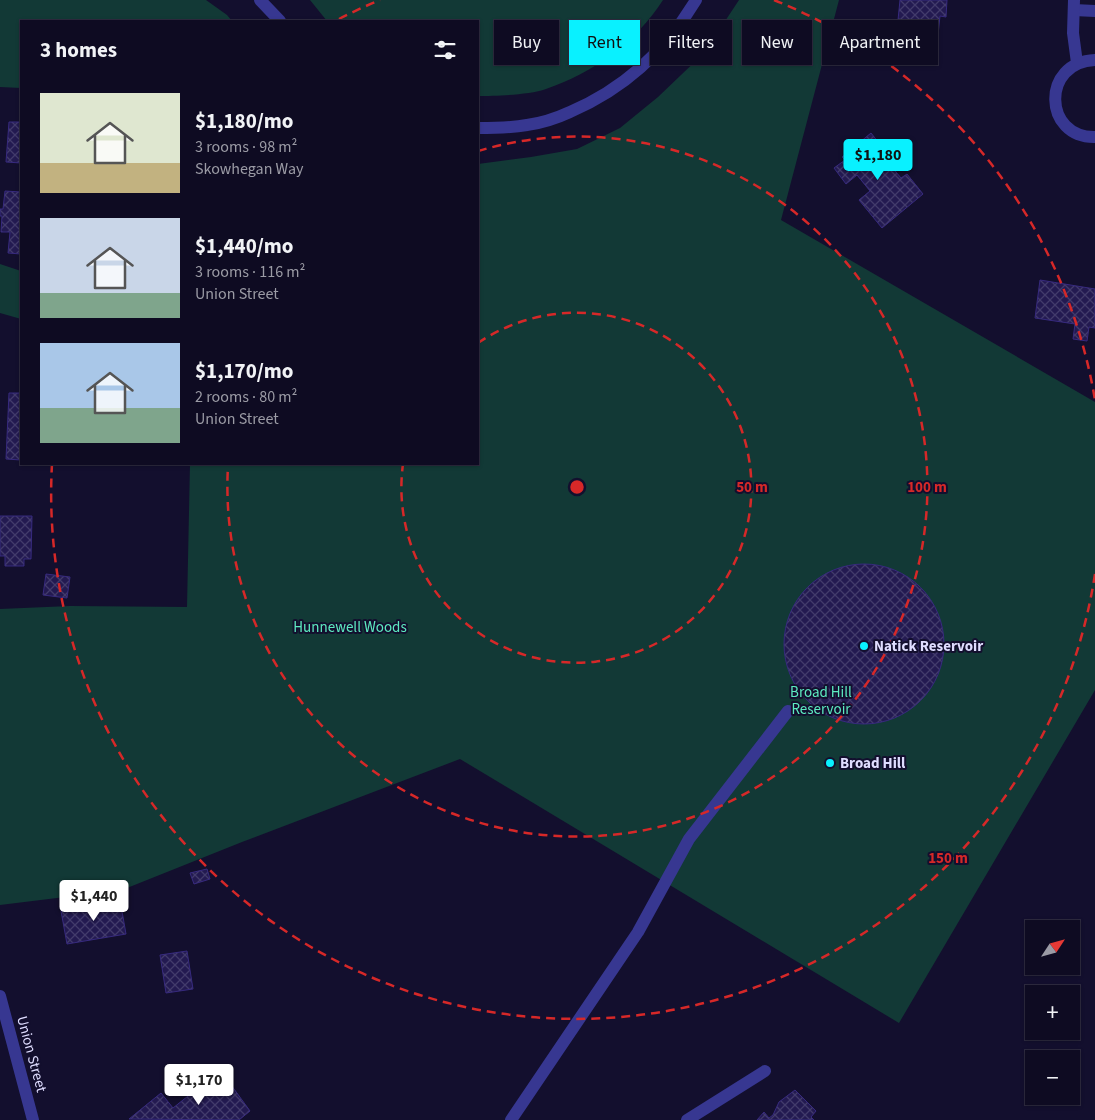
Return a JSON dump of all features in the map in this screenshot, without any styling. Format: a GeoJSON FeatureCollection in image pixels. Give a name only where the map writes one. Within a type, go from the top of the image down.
{"type":"FeatureCollection","features":[{"type":"Feature","properties":{"kind":"street"},"geometry":{"type":"LineString","coordinates":[[260,0],[279,20]]}},
{"type":"Feature","properties":{"kind":"street"},"geometry":{"type":"LineString","coordinates":[[479,128],[528,125],[557,118],[590,103],[619,86],[644,65],[666,42],[696,0]]}},
{"type":"Feature","properties":{"kind":"street"},"geometry":{"type":"LineString","coordinates":[[1077,63],[1073,33],[1074,5],[1095,11]]}},
{"type":"Feature","properties":{"kind":"street"},"geometry":{"type":"LineString","coordinates":[[1095,60],[1077,63],[1067,70],[1059,80],[1055,91],[1056,111],[1064,124],[1070,130],[1084,136],[1095,137]]}},
{"type":"Feature","properties":{"kind":"street"},"geometry":{"type":"LineString","coordinates":[[511,1120],[638,932],[689,839],[788,712]]}},
{"type":"Feature","properties":{"kind":"street","name":"Union Street"},"geometry":{"type":"LineString","coordinates":[[0,996],[34,1120]]}},
{"type":"Feature","properties":{"kind":"street"},"geometry":{"type":"LineString","coordinates":[[688,1120],[702,1109],[766,1071]]}},
{"type":"Feature","properties":{"kind":"green space"},"geometry":{"type":"Polygon","coordinates":[[[0,0],[206,0],[231,20],[20,20],[20,88],[0,87],[0,0]]]}},
{"type":"Feature","properties":{"kind":"green space"},"geometry":{"type":"Polygon","coordinates":[[[310,0],[663,0],[640,29],[640,20],[569,20],[569,65],[597,65],[563,82],[531,93],[479,96],[479,20],[326,20],[310,0]]]}},
{"type":"Feature","properties":{"kind":"green space"},"geometry":{"type":"Polygon","coordinates":[[[739,0],[839,0],[834,20],[822,20],[822,64],[781,220],[1095,402],[1095,690],[899,1023],[460,759],[122,890],[0,905],[0,609],[70,606],[187,607],[190,465],[479,465],[479,164],[577,149],[620,128],[658,97],[691,65],[732,65],[732,20],[726,20],[739,0]]]}},
{"type":"Feature","properties":{"kind":"green space"},"geometry":{"type":"Polygon","coordinates":[[[0,264],[20,271],[20,319],[0,313],[0,264]]]}},
{"type":"Feature","properties":{"kind":"building"},"geometry":{"type":"Polygon","coordinates":[[[900,0],[947,0],[946,17],[940,16],[938,35],[938,20],[898,20],[900,0]]]}},
{"type":"Feature","properties":{"kind":"building"},"geometry":{"type":"Polygon","coordinates":[[[9,122],[20,122],[20,163],[6,162],[9,122]]]}},
{"type":"Feature","properties":{"kind":"building"},"geometry":{"type":"Polygon","coordinates":[[[871,133],[886,152],[882,155],[901,178],[907,174],[923,194],[882,228],[859,200],[870,191],[857,175],[846,184],[834,168],[845,160],[842,157],[871,133]]]}},
{"type":"Feature","properties":{"kind":"building"},"geometry":{"type":"Polygon","coordinates":[[[5,191],[20,192],[20,254],[8,253],[10,232],[1,232],[2,216],[0,216],[0,209],[3,209],[5,191]]]}},
{"type":"Feature","properties":{"kind":"building"},"geometry":{"type":"Polygon","coordinates":[[[1040,280],[1095,289],[1095,328],[1089,327],[1087,341],[1073,339],[1075,324],[1035,318],[1040,280]]]}},
{"type":"Feature","properties":{"kind":"building"},"geometry":{"type":"Polygon","coordinates":[[[9,393],[20,393],[20,460],[6,459],[9,393]]]}},
{"type":"Feature","properties":{"kind":"building"},"geometry":{"type":"Polygon","coordinates":[[[0,516],[32,516],[31,559],[24,559],[24,566],[5,566],[5,556],[0,556],[0,516]]]}},
{"type":"Feature","properties":{"kind":"building","name":"Natick Reservoir"},"geometry":{"type":"Polygon","coordinates":[[[872,564],[902,573],[921,587],[931,599],[938,613],[943,628],[943,660],[938,675],[931,689],[921,701],[909,711],[887,721],[872,724],[856,724],[841,721],[819,711],[797,689],[785,660],[784,636],[787,621],[797,599],[819,577],[848,565],[872,564]]]}},
{"type":"Feature","properties":{"kind":"building"},"geometry":{"type":"Polygon","coordinates":[[[46,574],[70,577],[67,598],[43,595],[46,574]]]}},
{"type":"Feature","properties":{"kind":"building"},"geometry":{"type":"Polygon","coordinates":[[[207,869],[210,879],[194,884],[190,873],[207,869]]]}},
{"type":"Feature","properties":{"kind":"building"},"geometry":{"type":"Polygon","coordinates":[[[120,900],[126,934],[67,944],[61,911],[120,900]]]}},
{"type":"Feature","properties":{"kind":"building"},"geometry":{"type":"Polygon","coordinates":[[[187,951],[193,989],[166,993],[160,955],[187,951]]]}},
{"type":"Feature","properties":{"kind":"building"},"geometry":{"type":"Polygon","coordinates":[[[226,1078],[250,1111],[239,1120],[129,1119],[161,1093],[173,1108],[198,1088],[203,1094],[226,1078]]]}},
{"type":"Feature","properties":{"kind":"building"},"geometry":{"type":"Polygon","coordinates":[[[795,1090],[816,1111],[811,1117],[814,1120],[757,1120],[764,1112],[769,1118],[773,1115],[779,1102],[795,1090]]]}},
{"type":"Feature","properties":{"kind":"place","name":"Natick Reservoir"},"geometry":{"type":"Point","coordinates":[864,646]}},
{"type":"Feature","properties":{"kind":"place","name":"Broad Hill"},"geometry":{"type":"Point","coordinates":[830,763]}},
{"type":"Feature","properties":{"kind":"park label","name":"Hunnewell Woods"},"geometry":{"type":"Point","coordinates":[350,627]}},
{"type":"Feature","properties":{"kind":"park label","name":"Broad Hill Reservoir"},"geometry":{"type":"Point","coordinates":[821,700]}}]}
